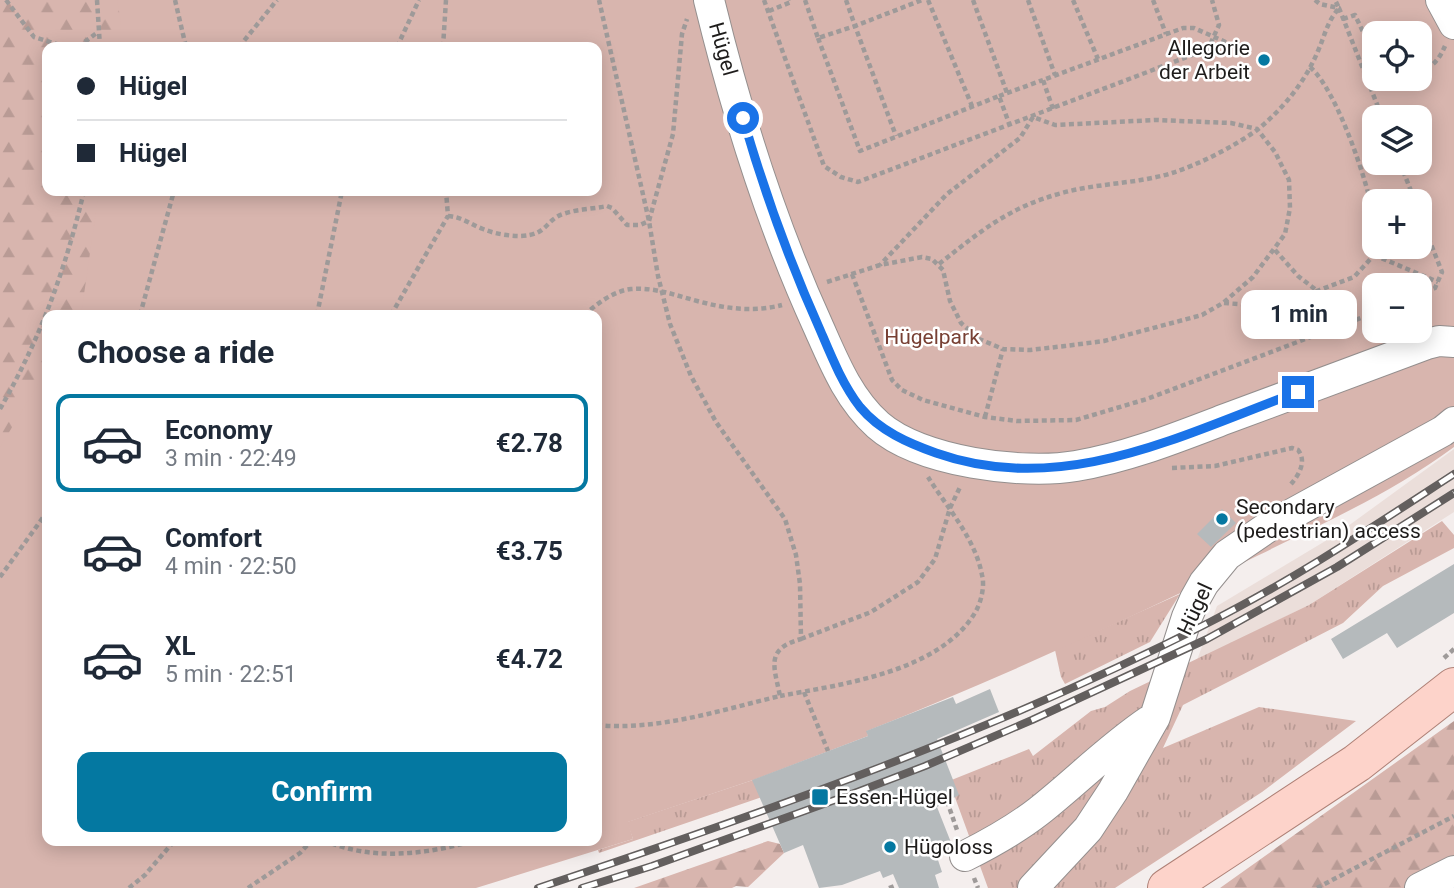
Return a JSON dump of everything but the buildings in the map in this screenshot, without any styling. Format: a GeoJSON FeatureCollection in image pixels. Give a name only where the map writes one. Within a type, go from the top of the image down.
{"type":"FeatureCollection","features":[{"type":"Feature","properties":{"kind":"main road"},"geometry":{"type":"LineString","coordinates":[[1167,888],[1357,763],[1454,687]]}},
{"type":"Feature","properties":{"kind":"lane"},"geometry":{"type":"LineString","coordinates":[[1441,0],[1451,29]]}},
{"type":"Feature","properties":{"kind":"lane","name":"Hügel"},"geometry":{"type":"LineString","coordinates":[[710,1],[749,141],[804,295],[842,379],[860,407],[881,427],[908,443],[974,463],[1008,469],[1074,467],[1144,449],[1427,344],[1439,341],[1454,342]]}},
{"type":"Feature","properties":{"kind":"lane","name":"Hügel"},"geometry":{"type":"LineString","coordinates":[[1033,888],[1088,829],[1113,791],[1155,717],[1187,617],[1204,583],[1227,555],[1268,527],[1443,431],[1454,422]]}},
{"type":"Feature","properties":{"kind":"lane"},"geometry":{"type":"LineString","coordinates":[[965,856],[1005,836],[1040,811],[1119,741],[1155,717]]}},
{"type":"Feature","properties":{"kind":"lane"},"geometry":{"type":"LineString","coordinates":[[1420,888],[1454,871]]}},
{"type":"Feature","properties":{"kind":"path"},"geometry":{"type":"LineString","coordinates":[[6,0],[34,37],[50,42]]}},
{"type":"Feature","properties":{"kind":"path"},"geometry":{"type":"LineString","coordinates":[[97,0],[100,42]]}},
{"type":"Feature","properties":{"kind":"path"},"geometry":{"type":"LineString","coordinates":[[175,0],[185,42]]}},
{"type":"Feature","properties":{"kind":"path"},"geometry":{"type":"LineString","coordinates":[[399,42],[419,0]]}},
{"type":"Feature","properties":{"kind":"path"},"geometry":{"type":"LineString","coordinates":[[443,42],[446,0]]}},
{"type":"Feature","properties":{"kind":"path"},"geometry":{"type":"LineString","coordinates":[[599,0],[649,221],[653,254],[673,332],[702,398],[730,443],[785,519],[796,555],[800,584],[801,639]]}},
{"type":"Feature","properties":{"kind":"path"},"geometry":{"type":"LineString","coordinates":[[764,0],[824,166],[841,177],[858,182],[1195,56],[1208,49],[1219,25],[1212,0]]}},
{"type":"Feature","properties":{"kind":"path"},"geometry":{"type":"LineString","coordinates":[[805,0],[860,151],[1183,27],[1194,27],[1248,52]]}},
{"type":"Feature","properties":{"kind":"path"},"geometry":{"type":"LineString","coordinates":[[846,0],[897,136]]}},
{"type":"Feature","properties":{"kind":"path"},"geometry":{"type":"LineString","coordinates":[[818,38],[922,0]]}},
{"type":"Feature","properties":{"kind":"path"},"geometry":{"type":"LineString","coordinates":[[928,0],[972,107]]}},
{"type":"Feature","properties":{"kind":"path"},"geometry":{"type":"LineString","coordinates":[[973,0],[1007,93]]}},
{"type":"Feature","properties":{"kind":"path"},"geometry":{"type":"LineString","coordinates":[[1028,0],[1055,75]]}},
{"type":"Feature","properties":{"kind":"path"},"geometry":{"type":"LineString","coordinates":[[1073,0],[1098,59]]}},
{"type":"Feature","properties":{"kind":"path"},"geometry":{"type":"LineString","coordinates":[[1153,0],[1166,34]]}},
{"type":"Feature","properties":{"kind":"path"},"geometry":{"type":"LineString","coordinates":[[1315,0],[1320,4],[1339,8]]}},
{"type":"Feature","properties":{"kind":"path"},"geometry":{"type":"LineString","coordinates":[[1335,0],[1377,105]]}},
{"type":"Feature","properties":{"kind":"path"},"geometry":{"type":"LineString","coordinates":[[243,42],[278,1]]}},
{"type":"Feature","properties":{"kind":"path"},"geometry":{"type":"LineString","coordinates":[[649,221],[673,134],[684,23],[690,14],[710,1]]}},
{"type":"Feature","properties":{"kind":"path"},"geometry":{"type":"LineString","coordinates":[[769,11],[793,1]]}},
{"type":"Feature","properties":{"kind":"path"},"geometry":{"type":"LineString","coordinates":[[939,264],[997,219],[1027,205],[1081,188],[1173,173],[1213,155],[1257,130],[1291,97],[1310,67],[1329,20],[1339,8]]}},
{"type":"Feature","properties":{"kind":"path"},"geometry":{"type":"LineString","coordinates":[[1343,19],[1355,15],[1362,30]]}},
{"type":"Feature","properties":{"kind":"path"},"geometry":{"type":"LineString","coordinates":[[1432,66],[1440,59],[1451,29]]}},
{"type":"Feature","properties":{"kind":"path"},"geometry":{"type":"LineString","coordinates":[[85,42],[99,31]]}},
{"type":"Feature","properties":{"kind":"path"},"geometry":{"type":"LineString","coordinates":[[1310,67],[1321,77],[1335,104],[1368,189]]}},
{"type":"Feature","properties":{"kind":"path"},"geometry":{"type":"LineString","coordinates":[[1043,80],[1053,109]]}},
{"type":"Feature","properties":{"kind":"path"},"geometry":{"type":"LineString","coordinates":[[999,96],[1010,126]]}},
{"type":"Feature","properties":{"kind":"path"},"geometry":{"type":"LineString","coordinates":[[590,310],[608,297],[631,289],[662,290],[710,305],[744,310],[779,306],[826,282],[880,265],[922,257],[939,264],[943,270],[950,301],[961,323],[979,339],[1003,349],[1030,350],[1104,341],[1202,315],[1223,303],[1253,277],[1285,234],[1290,208],[1289,180],[1275,152],[1257,130],[1231,123],[1156,120],[1055,125],[1032,117]]}},
{"type":"Feature","properties":{"kind":"path"},"geometry":{"type":"LineString","coordinates":[[880,265],[947,194],[1020,138],[1032,117]]}},
{"type":"Feature","properties":{"kind":"path"},"geometry":{"type":"LineString","coordinates":[[49,310],[72,241],[83,196]]}},
{"type":"Feature","properties":{"kind":"path"},"geometry":{"type":"LineString","coordinates":[[141,310],[172,196]]}},
{"type":"Feature","properties":{"kind":"path"},"geometry":{"type":"LineString","coordinates":[[318,310],[340,196]]}},
{"type":"Feature","properties":{"kind":"path"},"geometry":{"type":"LineString","coordinates":[[394,310],[448,216],[446,196]]}},
{"type":"Feature","properties":{"kind":"path"},"geometry":{"type":"LineString","coordinates":[[448,216],[460,217],[481,229],[518,236],[543,231],[564,214],[607,206],[627,225],[639,225],[649,221]]}},
{"type":"Feature","properties":{"kind":"path"},"geometry":{"type":"LineString","coordinates":[[1432,247],[1442,272],[1432,289]]}},
{"type":"Feature","properties":{"kind":"path"},"geometry":{"type":"LineString","coordinates":[[1275,250],[1298,276],[1356,320]]}},
{"type":"Feature","properties":{"kind":"path"},"geometry":{"type":"LineString","coordinates":[[1223,303],[1251,305],[1277,302],[1317,291],[1354,277],[1370,259]]}},
{"type":"Feature","properties":{"kind":"path"},"geometry":{"type":"LineString","coordinates":[[1383,259],[1438,282]]}},
{"type":"Feature","properties":{"kind":"path"},"geometry":{"type":"LineString","coordinates":[[852,274],[892,380],[902,390],[923,400],[985,417],[1027,422],[1076,420],[1147,399],[1362,318]]}},
{"type":"Feature","properties":{"kind":"path"},"geometry":{"type":"LineString","coordinates":[[0,409],[42,326]]}},
{"type":"Feature","properties":{"kind":"path"},"geometry":{"type":"LineString","coordinates":[[985,417],[1003,349]]}},
{"type":"Feature","properties":{"kind":"path"},"geometry":{"type":"LineString","coordinates":[[602,726],[624,728],[858,681],[907,665],[946,645],[968,625],[980,604],[984,579],[976,551],[908,443]]}},
{"type":"Feature","properties":{"kind":"path"},"geometry":{"type":"LineString","coordinates":[[1144,449],[1155,464],[1191,468],[1224,464],[1292,448],[1301,454],[1301,468],[1283,493]]}},
{"type":"Feature","properties":{"kind":"path"},"geometry":{"type":"LineString","coordinates":[[780,696],[775,657],[782,646],[871,612],[918,582],[935,559],[950,508],[974,463]]}},
{"type":"Feature","properties":{"kind":"path"},"geometry":{"type":"LineString","coordinates":[[0,577],[42,519]]}},
{"type":"Feature","properties":{"kind":"path"},"geometry":{"type":"LineString","coordinates":[[804,692],[828,751]]}},
{"type":"Feature","properties":{"kind":"path"},"geometry":{"type":"LineString","coordinates":[[1317,888],[1454,816]]}},
{"type":"Feature","properties":{"kind":"path"},"geometry":{"type":"LineString","coordinates":[[129,888],[145,875],[170,846]]}},
{"type":"Feature","properties":{"kind":"path"},"geometry":{"type":"LineString","coordinates":[[248,888],[306,846]]}},
{"type":"Feature","properties":{"kind":"path"},"geometry":{"type":"LineString","coordinates":[[339,846],[352,851],[388,853],[421,852],[449,846]]}},
{"type":"Feature","properties":{"kind":"path"},"geometry":{"type":"LineString","coordinates":[[889,888],[897,885]]}},
{"type":"Feature","properties":{"kind":"shaded area"},"geometry":{"type":"Polygon","coordinates":[[[1454,449],[1454,512],[1309,605],[1197,660],[1217,606],[1337,534],[1454,449]]]}},
{"type":"Feature","properties":{"kind":"green space"},"geometry":{"type":"Polygon","coordinates":[[[0,0],[123,0],[124,42],[42,42],[42,196],[101,196],[84,310],[42,310],[42,385],[0,453],[0,0]]]}},
{"type":"Feature","properties":{"kind":"green space","name":"Hügelpark"},"geometry":{"type":"Polygon","coordinates":[[[117,0],[1454,0],[1454,447],[1408,478],[1360,505],[1065,647],[867,731],[868,736],[756,779],[628,822],[633,839],[476,888],[0,888],[0,447],[42,378],[42,846],[602,846],[602,310],[82,310],[98,196],[602,196],[602,42],[119,42],[121,22],[117,0]]]}},
{"type":"Feature","properties":{"kind":"green space"},"geometry":{"type":"Polygon","coordinates":[[[1442,521],[1454,535],[1454,548],[1383,586],[1343,623],[1183,705],[1163,748],[1259,707],[1356,721],[1262,792],[1115,888],[988,888],[949,781],[1029,749],[1033,756],[1091,711],[1105,707],[1130,691],[1309,605],[1442,521]]]}},
{"type":"Feature","properties":{"kind":"green space"},"geometry":{"type":"Polygon","coordinates":[[[1180,594],[1150,642],[1065,684],[1055,650],[1180,594]]]}},
{"type":"Feature","properties":{"kind":"green space"},"geometry":{"type":"Polygon","coordinates":[[[1454,721],[1454,862],[1404,888],[1220,888],[1454,721]]]}},
{"type":"Feature","properties":{"kind":"green space"},"geometry":{"type":"Polygon","coordinates":[[[756,779],[762,797],[599,853],[598,850],[633,839],[627,822],[756,779]]]}},
{"type":"Feature","properties":{"kind":"green space"},"geometry":{"type":"Polygon","coordinates":[[[768,841],[780,844],[784,853],[748,887],[634,888],[768,841]]]}},
{"type":"Feature","properties":{"kind":"railway"},"geometry":{"type":"LineString","coordinates":[[538,888],[879,768],[1129,662],[1273,588],[1454,474]]}},
{"type":"Feature","properties":{"kind":"railway"},"geometry":{"type":"LineString","coordinates":[[582,888],[652,866],[857,792],[1032,720],[1207,639],[1337,567],[1454,493]]}},
{"type":"Feature","properties":{"kind":"place","name":"Allegorie der Arbeit"},"geometry":{"type":"Point","coordinates":[1264,60]}},
{"type":"Feature","properties":{"kind":"place","name":"Secondary (pedestrian) access"},"geometry":{"type":"Point","coordinates":[1222,519]}},
{"type":"Feature","properties":{"kind":"place","name":"Essen-Hügel"},"geometry":{"type":"Point","coordinates":[820,797]}},
{"type":"Feature","properties":{"kind":"place","name":"Hügoloss"},"geometry":{"type":"Point","coordinates":[890,847]}},
{"type":"Feature","properties":{"kind":"route"},"geometry":{"type":"LineString","coordinates":[[743,118],[804,295],[842,379],[860,407],[881,427],[908,443],[944,456],[1008,469],[1074,467],[1144,449],[1298,392]]}}]}
